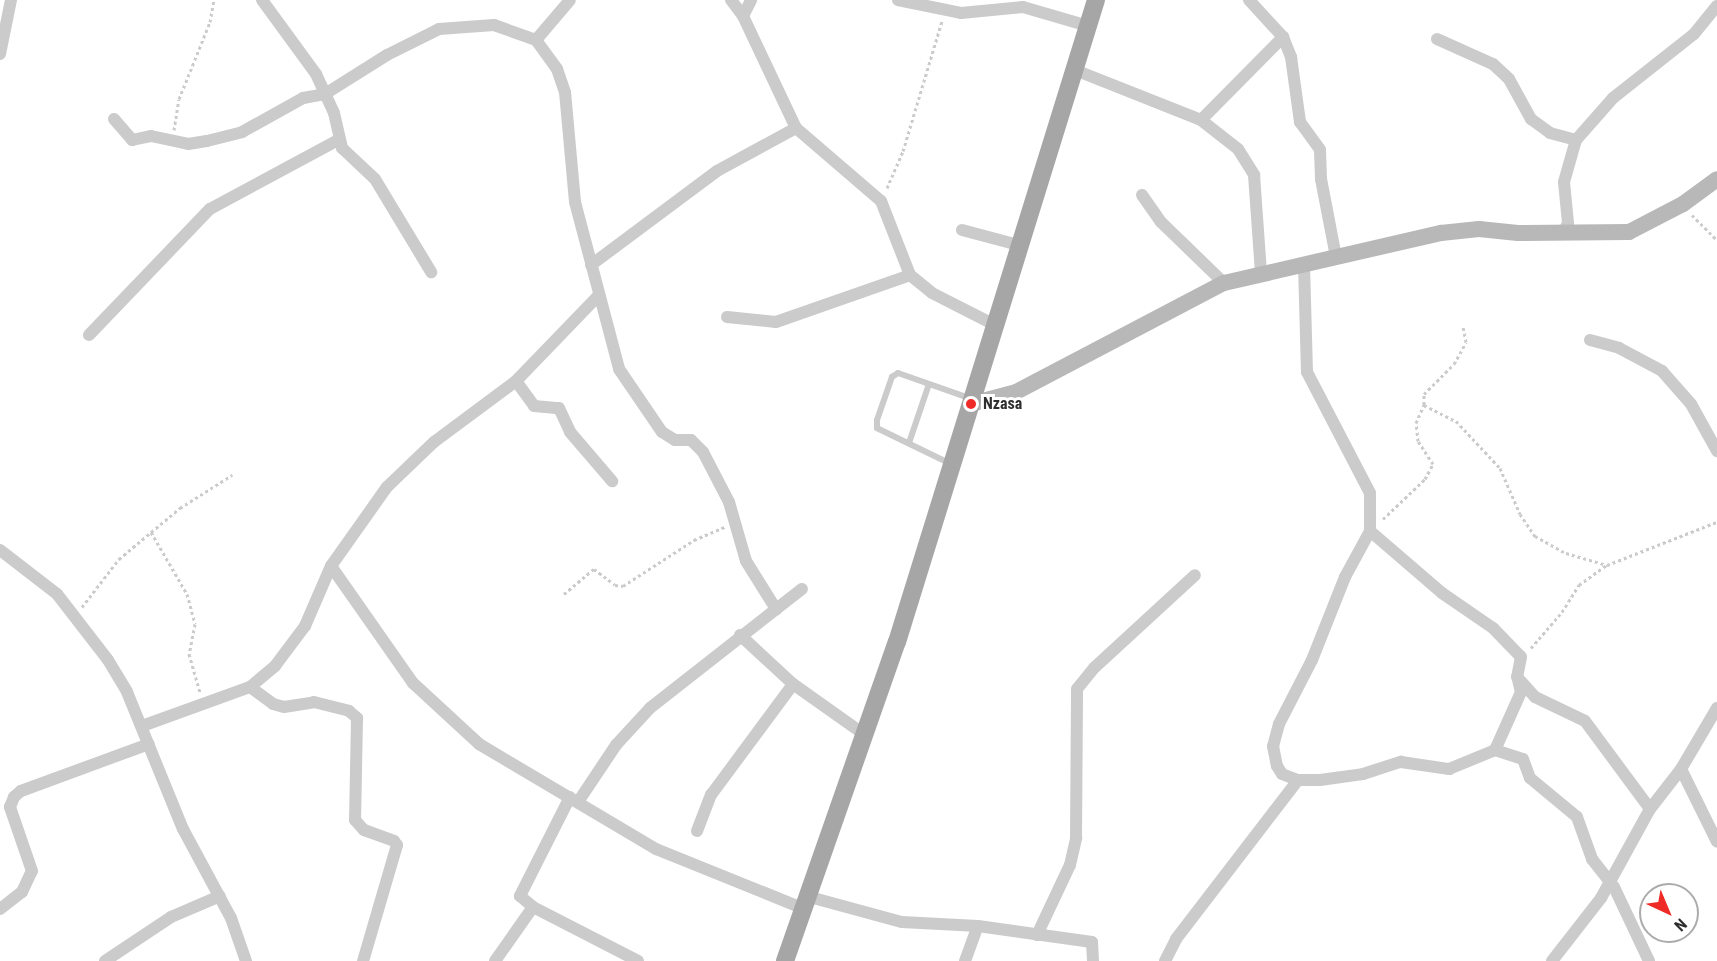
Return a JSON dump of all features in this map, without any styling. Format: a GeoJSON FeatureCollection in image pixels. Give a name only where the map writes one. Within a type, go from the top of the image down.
{"type":"FeatureCollection","features":[{"type":"Feature","properties":{"kind":"main road"},"geometry":{"type":"LineString","coordinates":[[785,961],[865,735],[954,466],[1096,0]]}},
{"type":"Feature","properties":{"kind":"main road"},"geometry":{"type":"LineString","coordinates":[[972,402],[1016,392],[1224,283],[1441,232],[1479,229],[1563,233],[1629,232],[1683,204],[1717,179]]}},
{"type":"Feature","properties":{"kind":"street"},"geometry":{"type":"LineString","coordinates":[[0,54],[11,0]]}},
{"type":"Feature","properties":{"kind":"street"},"geometry":{"type":"LineString","coordinates":[[262,0],[309,63],[334,112],[338,140],[375,179],[431,272]]}},
{"type":"Feature","properties":{"kind":"street"},"geometry":{"type":"LineString","coordinates":[[536,40],[570,0]]}},
{"type":"Feature","properties":{"kind":"street"},"geometry":{"type":"LineString","coordinates":[[731,0],[743,16],[796,128],[881,201],[910,275],[932,293],[997,326]]}},
{"type":"Feature","properties":{"kind":"street"},"geometry":{"type":"LineString","coordinates":[[743,16],[751,0]]}},
{"type":"Feature","properties":{"kind":"street"},"geometry":{"type":"LineString","coordinates":[[898,0],[944,11],[977,14],[1023,7],[1088,26]]}},
{"type":"Feature","properties":{"kind":"street"},"geometry":{"type":"LineString","coordinates":[[1249,0],[1283,37],[1296,77],[1300,122],[1320,150],[1321,179],[1336,256]]}},
{"type":"Feature","properties":{"kind":"street"},"geometry":{"type":"LineString","coordinates":[[1563,233],[1568,223],[1564,182],[1576,140],[1613,98],[1694,34],[1717,6]]}},
{"type":"Feature","properties":{"kind":"street"},"geometry":{"type":"LineString","coordinates":[[114,120],[132,140],[151,136],[172,141],[207,141],[242,132],[303,98],[325,94],[387,55],[439,29],[494,25],[536,40],[557,69],[565,92],[575,202],[613,355],[627,384],[662,432],[675,441],[692,440],[698,445],[722,485],[746,561],[776,609]]}},
{"type":"Feature","properties":{"kind":"street"},"geometry":{"type":"LineString","coordinates":[[1202,120],[1283,37]]}},
{"type":"Feature","properties":{"kind":"street"},"geometry":{"type":"LineString","coordinates":[[1437,39],[1493,64],[1509,80],[1531,119],[1550,133],[1576,140]]}},
{"type":"Feature","properties":{"kind":"street"},"geometry":{"type":"LineString","coordinates":[[1075,70],[1202,120],[1238,149],[1254,175],[1261,273]]}},
{"type":"Feature","properties":{"kind":"street"},"geometry":{"type":"LineString","coordinates":[[591,266],[717,171],[796,128]]}},
{"type":"Feature","properties":{"kind":"street"},"geometry":{"type":"LineString","coordinates":[[89,335],[210,209],[338,140]]}},
{"type":"Feature","properties":{"kind":"street"},"geometry":{"type":"LineString","coordinates":[[1142,195],[1161,222],[1224,283]]}},
{"type":"Feature","properties":{"kind":"street"},"geometry":{"type":"LineString","coordinates":[[962,230],[1022,246]]}},
{"type":"Feature","properties":{"kind":"street"},"geometry":{"type":"LineString","coordinates":[[1304,265],[1307,372],[1327,403],[1370,494],[1370,531],[1345,577],[1273,746],[1273,760],[1282,774],[1298,780],[1363,774],[1401,762],[1449,769],[1495,750],[1523,759],[1530,778],[1577,817],[1592,859],[1610,878],[1649,961]]}},
{"type":"Feature","properties":{"kind":"street"},"geometry":{"type":"LineString","coordinates":[[727,317],[776,322],[910,275]]}},
{"type":"Feature","properties":{"kind":"street"},"geometry":{"type":"LineString","coordinates":[[142,726],[250,687],[294,645],[331,566],[387,487],[418,456],[516,381],[599,295]]}},
{"type":"Feature","properties":{"kind":"street"},"geometry":{"type":"LineString","coordinates":[[1590,340],[1619,348],[1662,371],[1691,404],[1717,451]]}},
{"type":"Feature","properties":{"kind":"street"},"geometry":{"type":"LineString","coordinates":[[516,381],[534,406],[559,408],[570,432],[612,481]]}},
{"type":"Feature","properties":{"kind":"street"},"geometry":{"type":"LineString","coordinates":[[1370,531],[1442,593],[1493,628],[1521,657],[1517,677],[1521,692],[1495,750]]}},
{"type":"Feature","properties":{"kind":"street"},"geometry":{"type":"LineString","coordinates":[[0,550],[57,594],[108,660],[142,726],[183,829],[220,896],[246,961]]}},
{"type":"Feature","properties":{"kind":"street"},"geometry":{"type":"LineString","coordinates":[[331,566],[395,660],[441,712],[479,744],[574,799],[620,829],[682,861],[804,902],[902,922],[978,926],[1092,942],[1094,961]]}},
{"type":"Feature","properties":{"kind":"street"},"geometry":{"type":"LineString","coordinates":[[1037,935],[1070,865],[1076,838],[1077,689],[1094,668],[1195,575]]}},
{"type":"Feature","properties":{"kind":"street"},"geometry":{"type":"LineString","coordinates":[[638,961],[533,907],[522,900],[520,890],[574,799],[631,727],[671,688],[802,590]]}},
{"type":"Feature","properties":{"kind":"street"},"geometry":{"type":"LineString","coordinates":[[740,635],[793,684],[865,735]]}},
{"type":"Feature","properties":{"kind":"street"},"geometry":{"type":"LineString","coordinates":[[1517,677],[1541,701],[1586,721],[1650,809]]}},
{"type":"Feature","properties":{"kind":"street"},"geometry":{"type":"LineString","coordinates":[[697,831],[711,795],[793,684]]}},
{"type":"Feature","properties":{"kind":"street"},"geometry":{"type":"LineString","coordinates":[[250,687],[273,704],[284,706],[314,702],[349,711],[357,718],[355,820],[364,830],[394,841],[397,845],[363,961]]}},
{"type":"Feature","properties":{"kind":"street"},"geometry":{"type":"LineString","coordinates":[[1552,961],[1601,897],[1650,809],[1681,769],[1717,708]]}},
{"type":"Feature","properties":{"kind":"street"},"geometry":{"type":"LineString","coordinates":[[0,909],[22,892],[32,871],[10,807],[14,797],[21,791],[149,744]]}},
{"type":"Feature","properties":{"kind":"street"},"geometry":{"type":"LineString","coordinates":[[1681,769],[1717,842]]}},
{"type":"Feature","properties":{"kind":"street"},"geometry":{"type":"LineString","coordinates":[[1165,961],[1183,930],[1298,780]]}},
{"type":"Feature","properties":{"kind":"street"},"geometry":{"type":"LineString","coordinates":[[109,960],[171,917],[220,896]]}},
{"type":"Feature","properties":{"kind":"street"},"geometry":{"type":"LineString","coordinates":[[495,961],[533,907]]}},
{"type":"Feature","properties":{"kind":"street"},"geometry":{"type":"LineString","coordinates":[[964,961],[978,926]]}},
{"type":"Feature","properties":{"kind":"lane"},"geometry":{"type":"LineString","coordinates":[[954,466],[877,428],[877,420],[892,377],[898,373],[972,402]]}},
{"type":"Feature","properties":{"kind":"lane"},"geometry":{"type":"LineString","coordinates":[[909,443],[929,384]]}},
{"type":"Feature","properties":{"kind":"path"},"geometry":{"type":"LineString","coordinates":[[172,141],[179,99],[206,32],[214,0]]}},
{"type":"Feature","properties":{"kind":"path"},"geometry":{"type":"LineString","coordinates":[[881,201],[903,151],[944,11]]}},
{"type":"Feature","properties":{"kind":"path"},"geometry":{"type":"LineString","coordinates":[[1683,204],[1717,240]]}},
{"type":"Feature","properties":{"kind":"path"},"geometry":{"type":"LineString","coordinates":[[1370,531],[1425,479],[1433,464],[1418,441],[1416,423],[1424,405],[1424,394],[1454,364],[1466,342],[1462,326]]}},
{"type":"Feature","properties":{"kind":"path"},"geometry":{"type":"LineString","coordinates":[[1424,405],[1456,421],[1500,468],[1520,514],[1535,536],[1566,553],[1606,565]]}},
{"type":"Feature","properties":{"kind":"path"},"geometry":{"type":"LineString","coordinates":[[76,616],[100,579],[150,531],[232,475]]}},
{"type":"Feature","properties":{"kind":"path"},"geometry":{"type":"LineString","coordinates":[[1521,657],[1544,635],[1579,585],[1606,565],[1717,522]]}},
{"type":"Feature","properties":{"kind":"path"},"geometry":{"type":"LineString","coordinates":[[564,594],[594,569],[615,585],[623,586],[694,540],[735,523]]}},
{"type":"Feature","properties":{"kind":"path"},"geometry":{"type":"LineString","coordinates":[[150,531],[188,594],[195,624],[190,664],[205,704]]}},
{"type":"Feature","properties":{"kind":"place","name":"Nzasa"},"geometry":{"type":"Point","coordinates":[971,404]}}]}
